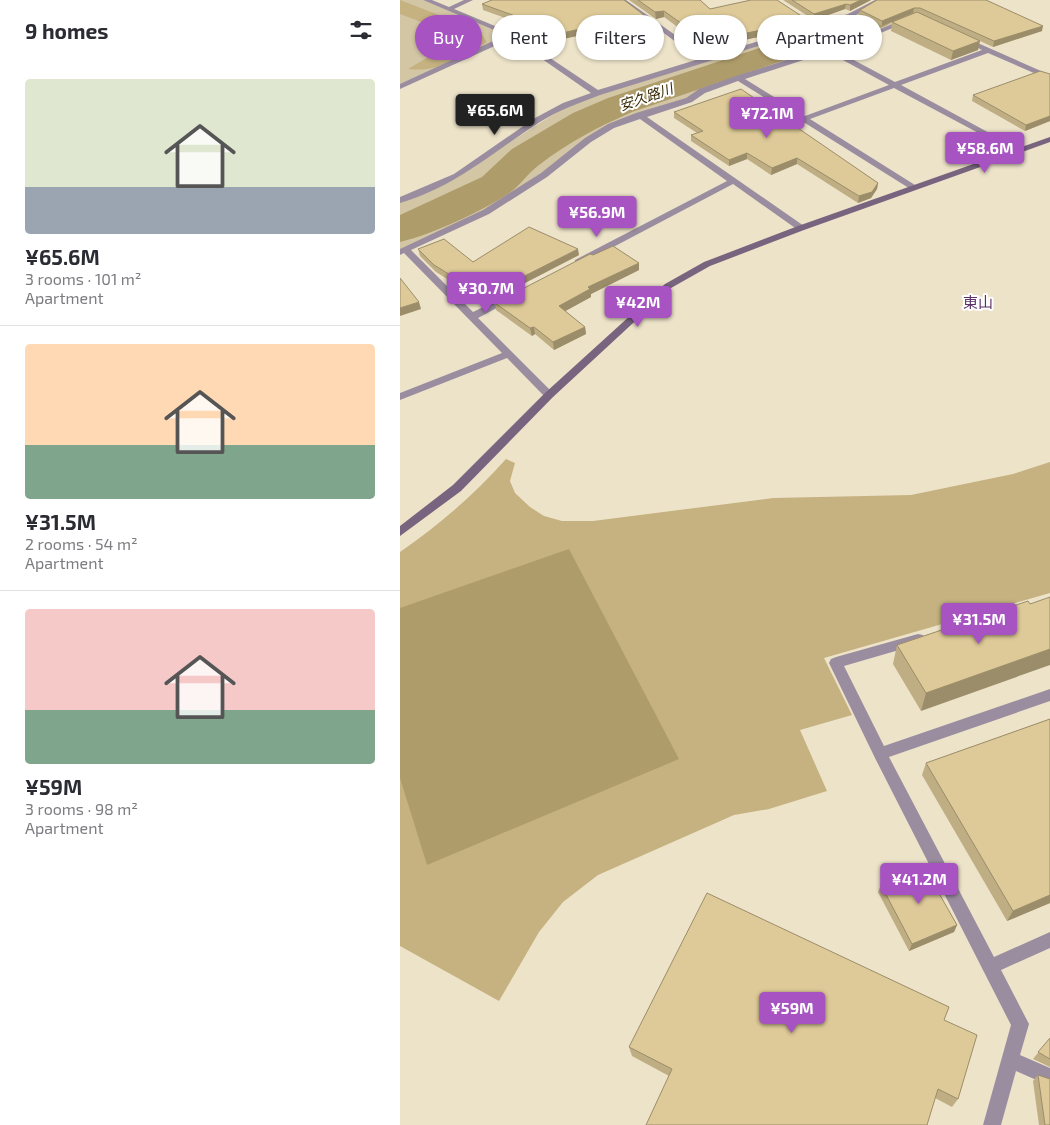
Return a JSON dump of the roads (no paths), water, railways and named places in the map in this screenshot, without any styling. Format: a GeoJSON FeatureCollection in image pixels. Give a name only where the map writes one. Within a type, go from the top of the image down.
{"type":"FeatureCollection","features":[{"type":"Feature","properties":{"kind":"street"},"geometry":{"type":"LineString","coordinates":[[426,0],[492,26]]}},
{"type":"Feature","properties":{"kind":"street"},"geometry":{"type":"LineString","coordinates":[[449,8],[470,0]]}},
{"type":"Feature","properties":{"kind":"street"},"geometry":{"type":"LineString","coordinates":[[622,0],[706,61]]}},
{"type":"Feature","properties":{"kind":"street"},"geometry":{"type":"LineString","coordinates":[[854,15],[880,0]]}},
{"type":"Feature","properties":{"kind":"street"},"geometry":{"type":"LineString","coordinates":[[882,29],[916,16]]}},
{"type":"Feature","properties":{"kind":"street"},"geometry":{"type":"LineString","coordinates":[[952,33],[1050,78]]}},
{"type":"Feature","properties":{"kind":"street"},"geometry":{"type":"LineString","coordinates":[[400,87],[492,44]]}},
{"type":"Feature","properties":{"kind":"street"},"geometry":{"type":"LineString","coordinates":[[400,200],[457,176],[538,120],[566,105],[597,93],[757,45]]}},
{"type":"Feature","properties":{"kind":"street"},"geometry":{"type":"LineString","coordinates":[[804,119],[988,50]]}},
{"type":"Feature","properties":{"kind":"street"},"geometry":{"type":"LineString","coordinates":[[549,60],[597,93]]}},
{"type":"Feature","properties":{"kind":"street"},"geometry":{"type":"LineString","coordinates":[[549,395],[403,251],[486,212],[544,175],[588,140],[612,126],[639,115],[689,100],[702,91],[794,60]]}},
{"type":"Feature","properties":{"kind":"street"},"geometry":{"type":"LineString","coordinates":[[848,60],[1016,151]]}},
{"type":"Feature","properties":{"kind":"street"},"geometry":{"type":"LineString","coordinates":[[739,78],[912,187]]}},
{"type":"Feature","properties":{"kind":"street"},"geometry":{"type":"LineString","coordinates":[[639,115],[801,228]]}},
{"type":"Feature","properties":{"kind":"street"},"geometry":{"type":"LineString","coordinates":[[402,527],[457,488],[549,395],[668,286],[708,264],[801,228],[1050,139]]}},
{"type":"Feature","properties":{"kind":"street"},"geometry":{"type":"LineString","coordinates":[[568,267],[733,181]]}},
{"type":"Feature","properties":{"kind":"street"},"geometry":{"type":"LineString","coordinates":[[472,317],[516,294]]}},
{"type":"Feature","properties":{"kind":"street"},"geometry":{"type":"LineString","coordinates":[[400,397],[508,354]]}},
{"type":"Feature","properties":{"kind":"street"},"geometry":{"type":"LineString","coordinates":[[929,636],[836,663],[880,754],[992,966],[1020,1024],[992,1125]]}},
{"type":"Feature","properties":{"kind":"street"},"geometry":{"type":"LineString","coordinates":[[880,754],[1050,695]]}},
{"type":"Feature","properties":{"kind":"street"},"geometry":{"type":"LineString","coordinates":[[992,966],[1050,940]]}},
{"type":"Feature","properties":{"kind":"street"},"geometry":{"type":"LineString","coordinates":[[1010,1058],[1050,1077]]}},
{"type":"Feature","properties":{"kind":"waterway","name":"安久路川"},"geometry":{"type":"LineString","coordinates":[[400,230],[440,213],[496,185],[525,157],[585,120],[620,105],[874,20],[910,0]]}},
{"type":"Feature","properties":{"kind":"district","name":"東山"},"geometry":{"type":"Point","coordinates":[978,303]}}]}
